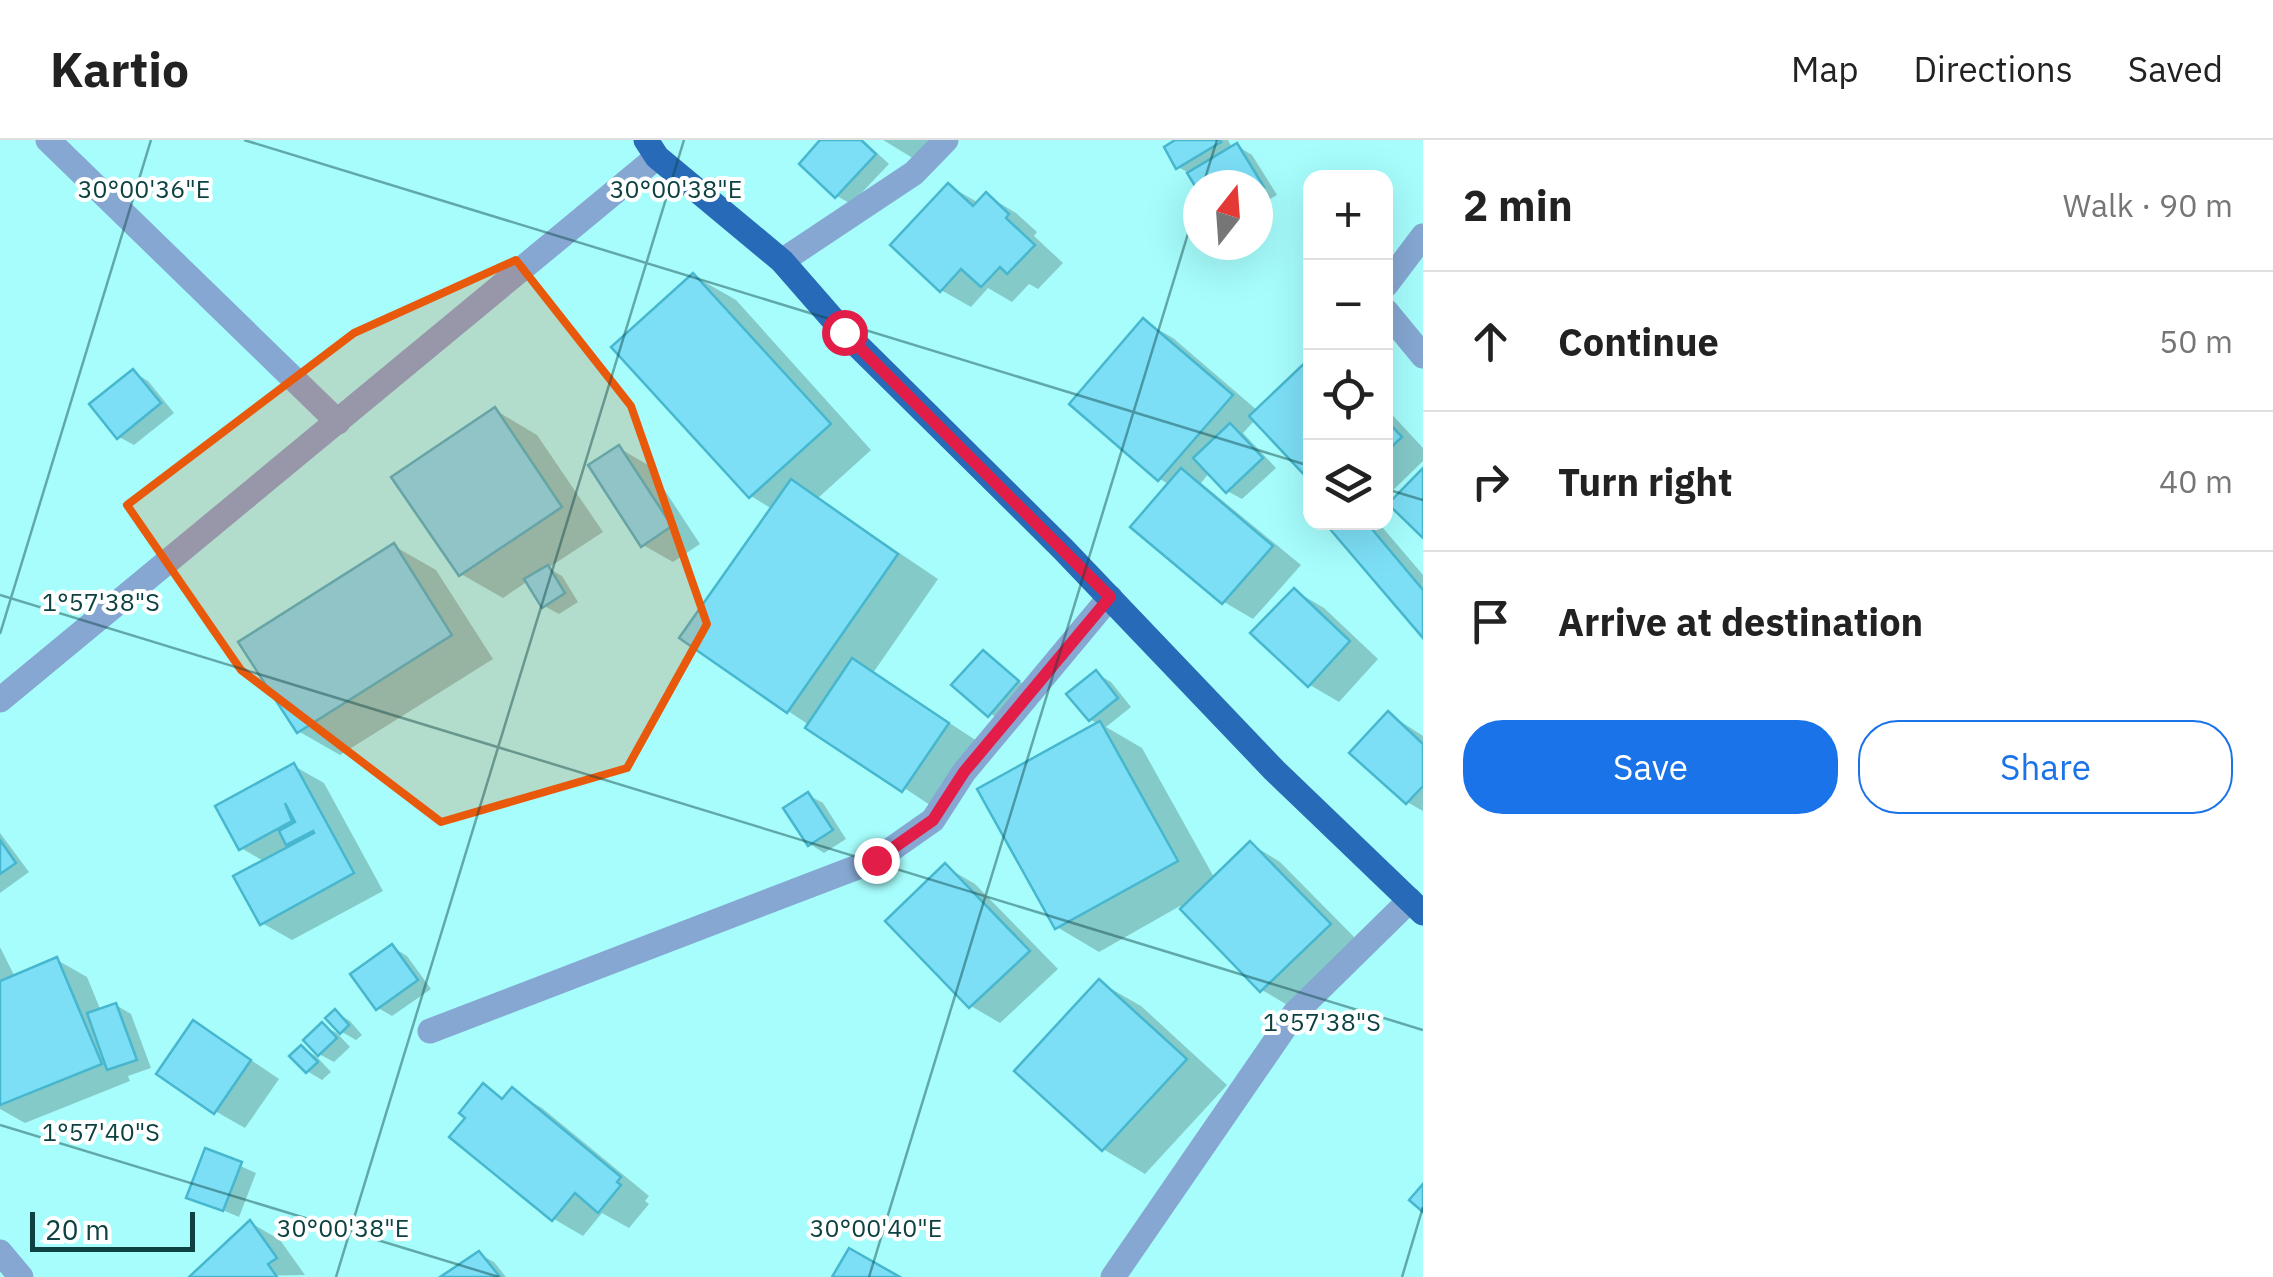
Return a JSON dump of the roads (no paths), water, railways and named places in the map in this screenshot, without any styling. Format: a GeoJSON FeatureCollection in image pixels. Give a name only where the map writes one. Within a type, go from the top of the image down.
{"type":"FeatureCollection","features":[{"type":"Feature","properties":{"kind":"main road"},"geometry":{"type":"LineString","coordinates":[[652,148],[782,260],[844,332],[1110,597],[1274,770],[1416,906]]}},
{"type":"Feature","properties":{"kind":"street"},"geometry":{"type":"LineString","coordinates":[[48,140],[338,422]]}},
{"type":"Feature","properties":{"kind":"street"},"geometry":{"type":"LineString","coordinates":[[782,260],[914,173],[946,140]]}},
{"type":"Feature","properties":{"kind":"street"},"geometry":{"type":"LineString","coordinates":[[2,694],[338,422],[652,148]]}},
{"type":"Feature","properties":{"kind":"street"},"geometry":{"type":"LineString","coordinates":[[1393,276],[1423,236]]}},
{"type":"Feature","properties":{"kind":"street"},"geometry":{"type":"LineString","coordinates":[[1393,320],[1423,356]]}},
{"type":"Feature","properties":{"kind":"street"},"geometry":{"type":"LineString","coordinates":[[430,1031],[876,860],[933,820],[964,772],[1110,597]]}},
{"type":"Feature","properties":{"kind":"street"},"geometry":{"type":"LineString","coordinates":[[1114,1277],[1294,1014],[1416,906]]}},
{"type":"Feature","properties":{"kind":"street"},"geometry":{"type":"LineString","coordinates":[[0,1252],[21,1277]]}}]}
